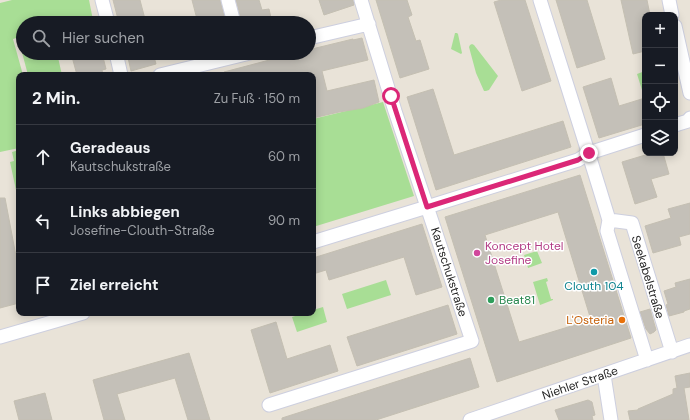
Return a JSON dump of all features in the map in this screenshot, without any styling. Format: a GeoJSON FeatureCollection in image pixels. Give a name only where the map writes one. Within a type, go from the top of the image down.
{"type":"FeatureCollection","features":[{"type":"Feature","properties":{"kind":"street"},"geometry":{"type":"LineString","coordinates":[[102,0],[106,16]]}},
{"type":"Feature","properties":{"kind":"street"},"geometry":{"type":"LineString","coordinates":[[228,0],[232,16]]}},
{"type":"Feature","properties":{"kind":"street","name":"Kautschukstraße"},"geometry":{"type":"LineString","coordinates":[[269,405],[472,341],[395,111],[361,0]]}},
{"type":"Feature","properties":{"kind":"street","name":"Seekabelstraße"},"geometry":{"type":"LineString","coordinates":[[540,0],[609,220],[607,231],[647,360]]}},
{"type":"Feature","properties":{"kind":"street"},"geometry":{"type":"LineString","coordinates":[[669,0],[671,12]]}},
{"type":"Feature","properties":{"kind":"street"},"geometry":{"type":"LineString","coordinates":[[316,36],[369,24]]}},
{"type":"Feature","properties":{"kind":"street"},"geometry":{"type":"LineString","coordinates":[[678,39],[690,92]]}},
{"type":"Feature","properties":{"kind":"street"},"geometry":{"type":"LineString","coordinates":[[118,60],[120,72]]}},
{"type":"Feature","properties":{"kind":"street"},"geometry":{"type":"LineString","coordinates":[[172,72],[220,60]]}},
{"type":"Feature","properties":{"kind":"street"},"geometry":{"type":"LineString","coordinates":[[678,124],[688,121],[690,118]]}},
{"type":"Feature","properties":{"kind":"street"},"geometry":{"type":"LineString","coordinates":[[316,241],[578,160],[589,153],[642,136]]}},
{"type":"Feature","properties":{"kind":"street","name":"Seekabelstraße"},"geometry":{"type":"LineString","coordinates":[[609,220],[632,223],[672,352]]}},
{"type":"Feature","properties":{"kind":"street"},"geometry":{"type":"LineString","coordinates":[[0,337],[73,316]]}},
{"type":"Feature","properties":{"kind":"street","name":"Niehler Straße"},"geometry":{"type":"LineString","coordinates":[[470,420],[690,345]]}},
{"type":"Feature","properties":{"kind":"street"},"geometry":{"type":"LineString","coordinates":[[604,375],[611,420]]}},
{"type":"Feature","properties":{"kind":"green space"},"geometry":{"type":"Polygon","coordinates":[[[12,0],[89,0],[92,16],[16,16],[16,38],[13,39],[16,50],[16,60],[19,60],[22,72],[16,72],[16,149],[0,152],[0,3],[12,0]]]}},
{"type":"Feature","properties":{"kind":"green space"},"geometry":{"type":"Polygon","coordinates":[[[455,33],[458,34],[461,54],[451,49],[455,33]]]}},
{"type":"Feature","properties":{"kind":"green space"},"geometry":{"type":"Polygon","coordinates":[[[472,44],[498,76],[489,90],[486,91],[484,91],[476,73],[469,47],[472,44]]]}},
{"type":"Feature","properties":{"kind":"green space"},"geometry":{"type":"Polygon","coordinates":[[[24,60],[59,60],[61,72],[27,72],[24,60]]]}},
{"type":"Feature","properties":{"kind":"green space"},"geometry":{"type":"Polygon","coordinates":[[[642,72],[642,90],[637,74],[642,72]]]}},
{"type":"Feature","properties":{"kind":"green space"},"geometry":{"type":"Polygon","coordinates":[[[383,102],[414,196],[316,226],[316,118],[383,102]]]}},
{"type":"Feature","properties":{"kind":"green space"},"geometry":{"type":"Polygon","coordinates":[[[16,151],[16,190],[10,162],[14,161],[12,152],[16,151]]]}},
{"type":"Feature","properties":{"kind":"green space"},"geometry":{"type":"Polygon","coordinates":[[[537,251],[542,263],[528,268],[524,255],[537,251]]]}},
{"type":"Feature","properties":{"kind":"green space"},"geometry":{"type":"Polygon","coordinates":[[[547,278],[548,281],[546,282],[551,299],[553,300],[540,305],[533,282],[547,278]]]}},
{"type":"Feature","properties":{"kind":"green space"},"geometry":{"type":"Polygon","coordinates":[[[386,280],[391,295],[347,309],[342,294],[386,280]]]}},
{"type":"Feature","properties":{"kind":"green space"},"geometry":{"type":"Polygon","coordinates":[[[323,307],[327,322],[297,332],[292,317],[316,316],[316,309],[323,307]]]}},
{"type":"Feature","properties":{"kind":"building"},"geometry":{"type":"Polygon","coordinates":[[[113,0],[140,0],[144,16],[117,16],[113,0]]]}},
{"type":"Feature","properties":{"kind":"building"},"geometry":{"type":"Polygon","coordinates":[[[192,0],[220,0],[224,16],[196,16],[192,0]]]}},
{"type":"Feature","properties":{"kind":"building"},"geometry":{"type":"Polygon","coordinates":[[[236,0],[259,0],[262,10],[269,9],[271,16],[240,16],[236,0]]]}},
{"type":"Feature","properties":{"kind":"building"},"geometry":{"type":"Polygon","coordinates":[[[319,0],[353,0],[354,5],[324,15],[319,0]]]}},
{"type":"Feature","properties":{"kind":"building"},"geometry":{"type":"Polygon","coordinates":[[[376,0],[407,0],[412,15],[408,17],[416,41],[420,40],[429,69],[400,78],[376,0]]]}},
{"type":"Feature","properties":{"kind":"building"},"geometry":{"type":"Polygon","coordinates":[[[501,0],[525,0],[551,81],[522,91],[494,2],[501,0]]]}},
{"type":"Feature","properties":{"kind":"building"},"geometry":{"type":"Polygon","coordinates":[[[556,0],[587,0],[605,59],[577,68],[556,0]]]}},
{"type":"Feature","properties":{"kind":"building"},"geometry":{"type":"Polygon","coordinates":[[[621,0],[647,0],[649,12],[642,12],[642,52],[633,54],[621,0]]]}},
{"type":"Feature","properties":{"kind":"building"},"geometry":{"type":"Polygon","coordinates":[[[362,38],[368,60],[322,71],[327,91],[374,80],[379,102],[363,108],[316,117],[316,72],[224,72],[269,60],[316,60],[316,48],[362,38]]]}},
{"type":"Feature","properties":{"kind":"building"},"geometry":{"type":"Polygon","coordinates":[[[73,60],[104,60],[106,69],[102,70],[102,72],[76,72],[73,60]]]}},
{"type":"Feature","properties":{"kind":"building"},"geometry":{"type":"Polygon","coordinates":[[[129,60],[155,60],[156,64],[131,71],[129,60]]]}},
{"type":"Feature","properties":{"kind":"building"},"geometry":{"type":"Polygon","coordinates":[[[611,78],[619,106],[642,99],[642,125],[599,138],[583,87],[611,78]]]}},
{"type":"Feature","properties":{"kind":"building"},"geometry":{"type":"Polygon","coordinates":[[[433,89],[454,155],[563,121],[571,147],[436,190],[407,97],[433,89]]]}},
{"type":"Feature","properties":{"kind":"building"},"geometry":{"type":"Polygon","coordinates":[[[642,156],[664,156],[669,174],[651,179],[657,197],[635,204],[622,162],[642,156]]]}},
{"type":"Feature","properties":{"kind":"building","name":"Clouth 104"},"geometry":{"type":"Polygon","coordinates":[[[580,175],[631,338],[497,382],[445,217],[580,175]],[[558,212],[485,235],[519,342],[591,320],[558,212]]]}},
{"type":"Feature","properties":{"kind":"building"},"geometry":{"type":"Polygon","coordinates":[[[0,198],[5,198],[16,256],[16,304],[0,308],[0,198]]]}},
{"type":"Feature","properties":{"kind":"building"},"geometry":{"type":"Polygon","coordinates":[[[690,203],[690,234],[679,237],[681,245],[653,253],[645,226],[671,218],[668,209],[690,203]]]}},
{"type":"Feature","properties":{"kind":"building"},"geometry":{"type":"Polygon","coordinates":[[[422,224],[442,287],[416,295],[404,257],[329,280],[326,270],[316,273],[316,257],[422,224]]]}},
{"type":"Feature","properties":{"kind":"building"},"geometry":{"type":"Polygon","coordinates":[[[690,279],[690,309],[669,316],[666,305],[668,304],[664,291],[676,287],[675,283],[690,279]]]}},
{"type":"Feature","properties":{"kind":"building"},"geometry":{"type":"Polygon","coordinates":[[[448,305],[457,334],[357,366],[347,337],[448,305]]]}},
{"type":"Feature","properties":{"kind":"building"},"geometry":{"type":"Polygon","coordinates":[[[650,309],[656,330],[650,334],[646,329],[640,312],[650,309]]]}},
{"type":"Feature","properties":{"kind":"building"},"geometry":{"type":"Polygon","coordinates":[[[276,322],[287,359],[330,345],[338,371],[270,393],[251,330],[276,322]]]}},
{"type":"Feature","properties":{"kind":"building"},"geometry":{"type":"Polygon","coordinates":[[[189,353],[210,420],[188,420],[175,378],[117,394],[125,420],[104,420],[93,380],[189,353]]]}},
{"type":"Feature","properties":{"kind":"building"},"geometry":{"type":"Polygon","coordinates":[[[470,358],[479,387],[376,420],[282,420],[282,418],[470,358]]]}},
{"type":"Feature","properties":{"kind":"building"},"geometry":{"type":"Polygon","coordinates":[[[690,373],[690,387],[684,388],[689,420],[630,420],[628,411],[638,410],[673,394],[673,389],[677,388],[675,376],[690,373]]]}},
{"type":"Feature","properties":{"kind":"building"},"geometry":{"type":"Polygon","coordinates":[[[45,393],[52,420],[19,420],[14,401],[45,393]]]}},
{"type":"Feature","properties":{"kind":"building"},"geometry":{"type":"Polygon","coordinates":[[[588,400],[592,402],[595,415],[592,416],[593,420],[559,420],[555,410],[588,400]]]}},
{"type":"Feature","properties":{"kind":"place","name":"Koncept Hotel Josefine"},"geometry":{"type":"Point","coordinates":[477,253]}},
{"type":"Feature","properties":{"kind":"place","name":"Clouth 104"},"geometry":{"type":"Point","coordinates":[594,272]}},
{"type":"Feature","properties":{"kind":"place","name":"Beat81"},"geometry":{"type":"Point","coordinates":[491,300]}},
{"type":"Feature","properties":{"kind":"place","name":"L'Osteria"},"geometry":{"type":"Point","coordinates":[622,320]}},
{"type":"Feature","properties":{"kind":"route"},"geometry":{"type":"LineString","coordinates":[[391,96],[427,207],[578,160],[589,153]]}}]}
